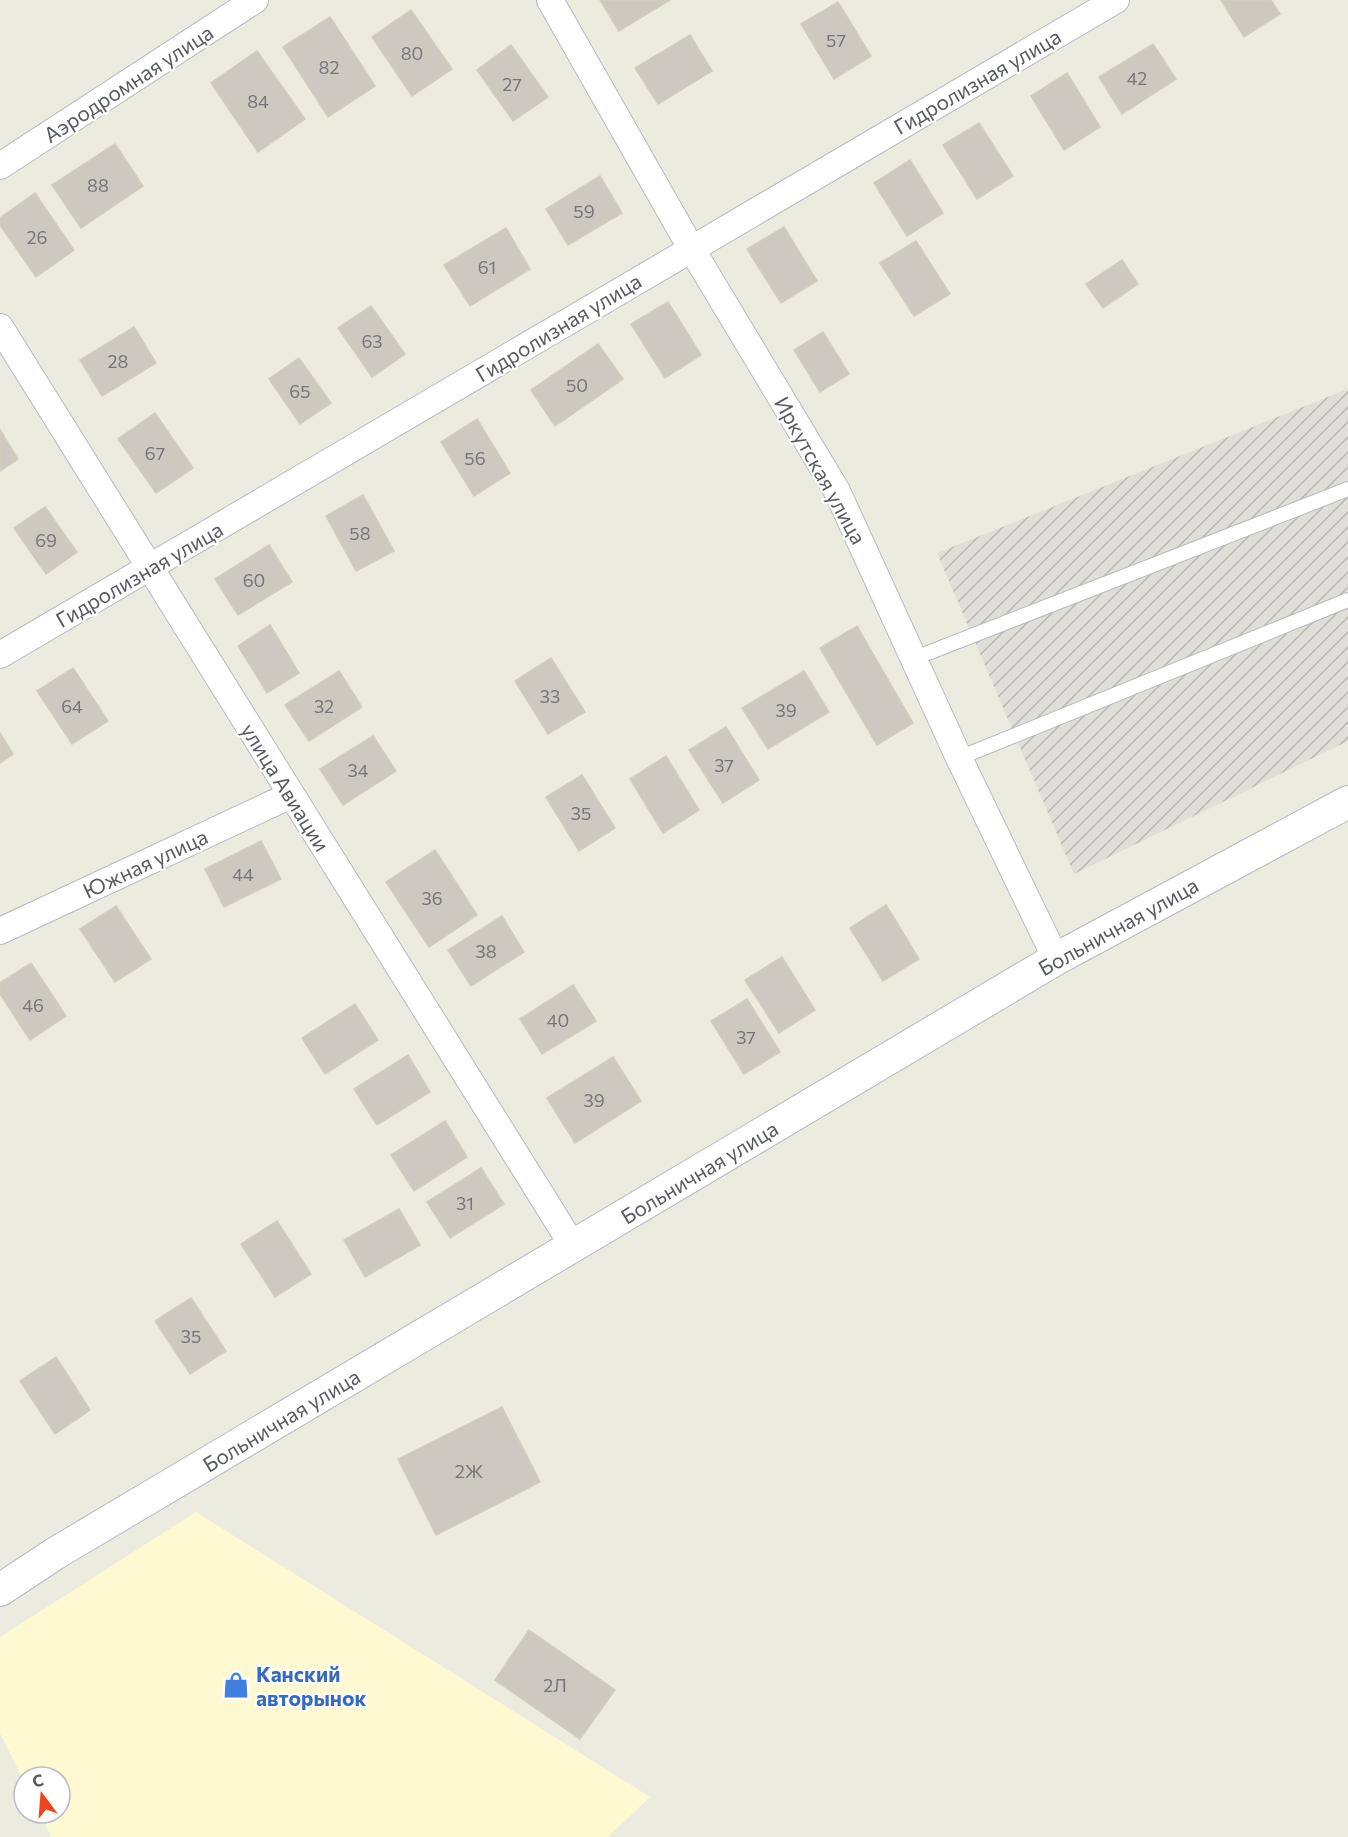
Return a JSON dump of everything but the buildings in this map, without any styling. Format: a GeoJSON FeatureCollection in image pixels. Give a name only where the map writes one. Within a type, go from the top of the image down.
{"type":"FeatureCollection","features":[{"type":"Feature","properties":{"kind":"street","name":"Аэродромная улица"},"geometry":{"type":"LineString","coordinates":[[0,166],[255,0]]}},
{"type":"Feature","properties":{"kind":"street","name":"Иркутская улица"},"geometry":{"type":"LineString","coordinates":[[550,0],[691,248],[837,491],[959,758],[1056,959]]}},
{"type":"Feature","properties":{"kind":"street","name":"Гидролизная улица"},"geometry":{"type":"LineString","coordinates":[[0,655],[1116,0]]}},
{"type":"Feature","properties":{"kind":"street","name":"улица Авиации"},"geometry":{"type":"LineString","coordinates":[[0,327],[573,1246]]}},
{"type":"Feature","properties":{"kind":"street","name":"Южная улица"},"geometry":{"type":"LineString","coordinates":[[0,931],[291,795]]}},
{"type":"Feature","properties":{"kind":"street","name":"Больничная улица"},"geometry":{"type":"LineString","coordinates":[[56,1553],[1056,959],[1348,802]]}},
{"type":"Feature","properties":{"kind":"street"},"geometry":{"type":"LineString","coordinates":[[0,1570],[56,1553]]}},
{"type":"Feature","properties":{"kind":"street"},"geometry":{"type":"LineString","coordinates":[[0,1590],[56,1553]]}},
{"type":"Feature","properties":{"kind":"lane"},"geometry":{"type":"LineString","coordinates":[[915,658],[1348,489]]}},
{"type":"Feature","properties":{"kind":"lane"},"geometry":{"type":"LineString","coordinates":[[959,758],[1348,600]]}},
{"type":"Feature","properties":{"kind":"shaded area"},"geometry":{"type":"Polygon","coordinates":[[[1348,389],[1348,741],[1074,874],[937,553],[1348,389]]]}},
{"type":"Feature","properties":{"kind":"shaded area","name":"Канский авторынок"},"geometry":{"type":"Polygon","coordinates":[[[196,1512],[650,1797],[608,1837],[51,1837],[46,1825],[72,1825],[72,1765],[16,1765],[0,1733],[0,1637],[196,1512]]]}},
{"type":"Feature","properties":{"kind":"place","name":"Канский авторынок"},"geometry":{"type":"Point","coordinates":[236,1685]}}]}
